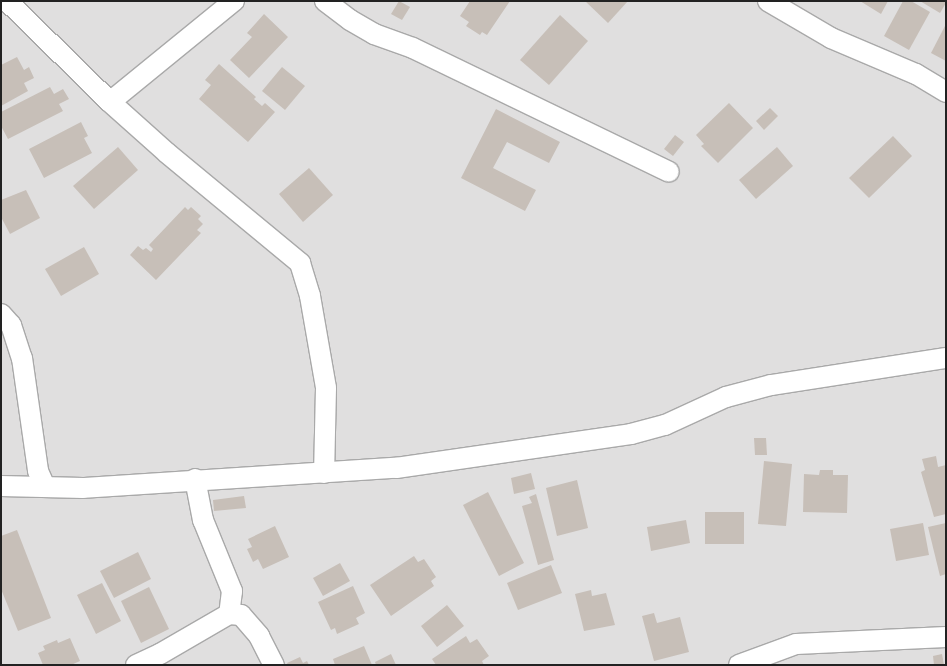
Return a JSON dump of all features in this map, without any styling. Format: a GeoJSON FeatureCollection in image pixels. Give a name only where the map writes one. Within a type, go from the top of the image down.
{"type":"FeatureCollection","features":[{"type":"Feature","properties":{"kind":"street"},"geometry":{"type":"LineString","coordinates":[[7,1],[110,102],[167,153],[300,264],[310,296],[326,388],[324,473]]}},
{"type":"Feature","properties":{"kind":"street"},"geometry":{"type":"LineString","coordinates":[[110,102],[234,1]]}},
{"type":"Feature","properties":{"kind":"street"},"geometry":{"type":"LineString","coordinates":[[325,1],[350,20],[374,34],[412,48],[669,172]]}},
{"type":"Feature","properties":{"kind":"street"},"geometry":{"type":"LineString","coordinates":[[768,1],[831,38],[916,74],[946,92]]}},
{"type":"Feature","properties":{"kind":"street"},"geometry":{"type":"LineString","coordinates":[[1,314],[11,325],[22,358],[38,472],[46,487]]}},
{"type":"Feature","properties":{"kind":"street"},"geometry":{"type":"LineString","coordinates":[[1,486],[83,488],[195,479],[396,468],[631,434],[665,425],[726,397],[771,385],[946,358]]}},
{"type":"Feature","properties":{"kind":"street"},"geometry":{"type":"LineString","coordinates":[[195,479],[203,520],[232,591],[229,614]]}},
{"type":"Feature","properties":{"kind":"street"},"geometry":{"type":"LineString","coordinates":[[136,665],[160,654],[229,614],[241,615],[259,636],[274,665]]}},
{"type":"Feature","properties":{"kind":"street"},"geometry":{"type":"LineString","coordinates":[[739,665],[766,661],[796,644],[946,637]]}},
{"type":"Feature","properties":{"kind":"shaded area"},"geometry":{"type":"Polygon","coordinates":[[[1,1],[946,1],[946,665],[1,665],[1,1]]]}},
{"type":"Feature","properties":{"kind":"building"},"geometry":{"type":"Polygon","coordinates":[[[399,1],[410,7],[402,20],[391,14],[399,1]]]}},
{"type":"Feature","properties":{"kind":"building"},"geometry":{"type":"Polygon","coordinates":[[[470,1],[510,1],[487,35],[482,32],[480,35],[466,26],[469,22],[460,16],[470,1]]]}},
{"type":"Feature","properties":{"kind":"building"},"geometry":{"type":"Polygon","coordinates":[[[585,1],[628,1],[608,23],[585,1]]]}},
{"type":"Feature","properties":{"kind":"building"},"geometry":{"type":"Polygon","coordinates":[[[860,1],[888,1],[881,14],[860,1]]]}},
{"type":"Feature","properties":{"kind":"building"},"geometry":{"type":"Polygon","coordinates":[[[903,1],[911,1],[930,12],[909,50],[884,36],[903,1]]]}},
{"type":"Feature","properties":{"kind":"building"},"geometry":{"type":"Polygon","coordinates":[[[920,1],[946,1],[946,3],[940,13],[920,1]]]}},
{"type":"Feature","properties":{"kind":"building"},"geometry":{"type":"Polygon","coordinates":[[[264,14],[288,37],[249,78],[230,60],[252,37],[247,33],[264,14]]]}},
{"type":"Feature","properties":{"kind":"building"},"geometry":{"type":"Polygon","coordinates":[[[560,15],[588,41],[549,85],[520,60],[560,15]]]}},
{"type":"Feature","properties":{"kind":"building"},"geometry":{"type":"Polygon","coordinates":[[[946,24],[946,61],[931,53],[946,24]]]}},
{"type":"Feature","properties":{"kind":"building"},"geometry":{"type":"Polygon","coordinates":[[[17,57],[24,70],[29,67],[34,78],[24,83],[28,91],[1,106],[1,65],[17,57]]]}},
{"type":"Feature","properties":{"kind":"building"},"geometry":{"type":"Polygon","coordinates":[[[219,64],[256,97],[254,99],[262,106],[265,103],[275,112],[248,142],[199,99],[211,85],[205,80],[219,64]]]}},
{"type":"Feature","properties":{"kind":"building"},"geometry":{"type":"Polygon","coordinates":[[[282,67],[305,86],[285,110],[262,91],[282,67]]]}},
{"type":"Feature","properties":{"kind":"building"},"geometry":{"type":"Polygon","coordinates":[[[50,87],[54,94],[63,89],[69,99],[59,104],[63,111],[8,139],[1,126],[1,112],[50,87]]]}},
{"type":"Feature","properties":{"kind":"building"},"geometry":{"type":"Polygon","coordinates":[[[729,103],[753,128],[718,163],[701,146],[704,144],[696,135],[729,103]]]}},
{"type":"Feature","properties":{"kind":"building"},"geometry":{"type":"Polygon","coordinates":[[[770,108],[778,116],[764,130],[756,121],[770,108]]]}},
{"type":"Feature","properties":{"kind":"building"},"geometry":{"type":"Polygon","coordinates":[[[496,109],[560,142],[549,163],[507,142],[493,168],[536,190],[525,211],[461,178],[496,109]]]}},
{"type":"Feature","properties":{"kind":"building"},"geometry":{"type":"Polygon","coordinates":[[[81,122],[88,136],[84,138],[92,153],[44,178],[29,149],[81,122]]]}},
{"type":"Feature","properties":{"kind":"building"},"geometry":{"type":"Polygon","coordinates":[[[675,135],[684,142],[673,156],[664,149],[675,135]]]}},
{"type":"Feature","properties":{"kind":"building"},"geometry":{"type":"Polygon","coordinates":[[[893,136],[912,156],[869,198],[849,178],[893,136]]]}},
{"type":"Feature","properties":{"kind":"building"},"geometry":{"type":"Polygon","coordinates":[[[118,147],[138,170],[94,209],[73,186],[118,147]]]}},
{"type":"Feature","properties":{"kind":"building"},"geometry":{"type":"Polygon","coordinates":[[[777,147],[793,166],[756,199],[739,180],[777,147]]]}},
{"type":"Feature","properties":{"kind":"building"},"geometry":{"type":"Polygon","coordinates":[[[309,168],[333,195],[303,222],[279,194],[309,168]]]}},
{"type":"Feature","properties":{"kind":"building"},"geometry":{"type":"Polygon","coordinates":[[[26,190],[40,218],[10,234],[1,217],[1,200],[26,190]]]}},
{"type":"Feature","properties":{"kind":"building"},"geometry":{"type":"Polygon","coordinates":[[[185,207],[188,210],[191,207],[201,216],[198,219],[203,224],[197,230],[201,233],[156,280],[130,255],[138,246],[143,250],[146,248],[151,252],[153,249],[149,245],[185,207]]]}},
{"type":"Feature","properties":{"kind":"building"},"geometry":{"type":"Polygon","coordinates":[[[84,247],[99,274],[61,296],[45,269],[84,247]]]}},
{"type":"Feature","properties":{"kind":"building"},"geometry":{"type":"Polygon","coordinates":[[[754,438],[766,438],[767,455],[755,455],[754,438]]]}},
{"type":"Feature","properties":{"kind":"building"},"geometry":{"type":"Polygon","coordinates":[[[936,456],[938,467],[946,465],[946,514],[934,517],[921,472],[925,470],[922,459],[936,456]]]}},
{"type":"Feature","properties":{"kind":"building"},"geometry":{"type":"Polygon","coordinates":[[[764,461],[792,464],[786,526],[758,524],[764,461]]]}},
{"type":"Feature","properties":{"kind":"building"},"geometry":{"type":"Polygon","coordinates":[[[820,470],[833,470],[833,475],[848,475],[847,513],[803,512],[804,474],[819,475],[820,470]]]}},
{"type":"Feature","properties":{"kind":"building"},"geometry":{"type":"Polygon","coordinates":[[[531,473],[535,489],[514,494],[511,478],[531,473]]]}},
{"type":"Feature","properties":{"kind":"building"},"geometry":{"type":"Polygon","coordinates":[[[577,480],[588,528],[557,536],[546,488],[577,480]]]}},
{"type":"Feature","properties":{"kind":"building"},"geometry":{"type":"Polygon","coordinates":[[[488,492],[524,563],[499,576],[463,505],[488,492]]]}},
{"type":"Feature","properties":{"kind":"building"},"geometry":{"type":"Polygon","coordinates":[[[536,494],[554,560],[538,565],[522,506],[532,503],[529,497],[536,494]]]}},
{"type":"Feature","properties":{"kind":"building"},"geometry":{"type":"Polygon","coordinates":[[[244,496],[246,508],[214,511],[213,500],[244,496]]]}},
{"type":"Feature","properties":{"kind":"building"},"geometry":{"type":"Polygon","coordinates":[[[705,512],[744,512],[744,544],[705,544],[705,512]]]}},
{"type":"Feature","properties":{"kind":"building"},"geometry":{"type":"Polygon","coordinates":[[[686,520],[690,543],[651,551],[647,527],[686,520]]]}},
{"type":"Feature","properties":{"kind":"building"},"geometry":{"type":"Polygon","coordinates":[[[923,523],[929,555],[896,561],[890,529],[923,523]]]}},
{"type":"Feature","properties":{"kind":"building"},"geometry":{"type":"Polygon","coordinates":[[[946,523],[946,574],[940,576],[928,527],[946,523]]]}},
{"type":"Feature","properties":{"kind":"building"},"geometry":{"type":"Polygon","coordinates":[[[275,526],[289,557],[263,569],[258,559],[253,562],[247,549],[252,547],[248,539],[275,526]]]}},
{"type":"Feature","properties":{"kind":"building"},"geometry":{"type":"Polygon","coordinates":[[[17,530],[51,618],[18,631],[1,589],[1,536],[17,530]]]}},
{"type":"Feature","properties":{"kind":"building"},"geometry":{"type":"Polygon","coordinates":[[[138,552],[151,579],[114,598],[100,571],[138,552]]]}},
{"type":"Feature","properties":{"kind":"building"},"geometry":{"type":"Polygon","coordinates":[[[414,556],[418,562],[424,559],[436,577],[431,581],[434,586],[391,616],[370,585],[414,556]]]}},
{"type":"Feature","properties":{"kind":"building"},"geometry":{"type":"Polygon","coordinates":[[[340,563],[350,581],[323,596],[313,578],[340,563]]]}},
{"type":"Feature","properties":{"kind":"building"},"geometry":{"type":"Polygon","coordinates":[[[551,565],[562,593],[518,610],[507,583],[551,565]]]}},
{"type":"Feature","properties":{"kind":"building"},"geometry":{"type":"Polygon","coordinates":[[[102,583],[121,621],[96,634],[77,595],[102,583]]]}},
{"type":"Feature","properties":{"kind":"building"},"geometry":{"type":"Polygon","coordinates":[[[353,586],[365,613],[356,618],[359,624],[337,634],[335,628],[331,630],[318,602],[353,586]]]}},
{"type":"Feature","properties":{"kind":"building"},"geometry":{"type":"Polygon","coordinates":[[[149,587],[169,629],[141,643],[121,601],[149,587]]]}},
{"type":"Feature","properties":{"kind":"building"},"geometry":{"type":"Polygon","coordinates":[[[591,590],[592,596],[606,593],[615,625],[584,631],[575,594],[591,590]]]}},
{"type":"Feature","properties":{"kind":"building"},"geometry":{"type":"Polygon","coordinates":[[[447,605],[464,626],[437,647],[421,626],[447,605]]]}},
{"type":"Feature","properties":{"kind":"building"},"geometry":{"type":"Polygon","coordinates":[[[654,613],[657,623],[680,617],[689,652],[654,661],[642,616],[654,613]]]}},
{"type":"Feature","properties":{"kind":"building"},"geometry":{"type":"Polygon","coordinates":[[[466,636],[470,643],[477,639],[489,656],[482,661],[484,665],[436,665],[432,659],[466,636]]]}},
{"type":"Feature","properties":{"kind":"building"},"geometry":{"type":"Polygon","coordinates":[[[70,638],[80,661],[71,665],[43,665],[38,653],[45,650],[43,646],[57,640],[58,643],[70,638]]]}},
{"type":"Feature","properties":{"kind":"building"},"geometry":{"type":"Polygon","coordinates":[[[364,646],[372,665],[335,665],[333,659],[364,646]]]}},
{"type":"Feature","properties":{"kind":"building"},"geometry":{"type":"Polygon","coordinates":[[[391,654],[396,665],[376,665],[375,662],[391,654]]]}},
{"type":"Feature","properties":{"kind":"building"},"geometry":{"type":"Polygon","coordinates":[[[942,654],[944,665],[934,665],[933,656],[942,654]]]}},
{"type":"Feature","properties":{"kind":"building"},"geometry":{"type":"Polygon","coordinates":[[[300,657],[303,663],[307,661],[309,665],[288,665],[287,663],[300,657]]]}}]}
